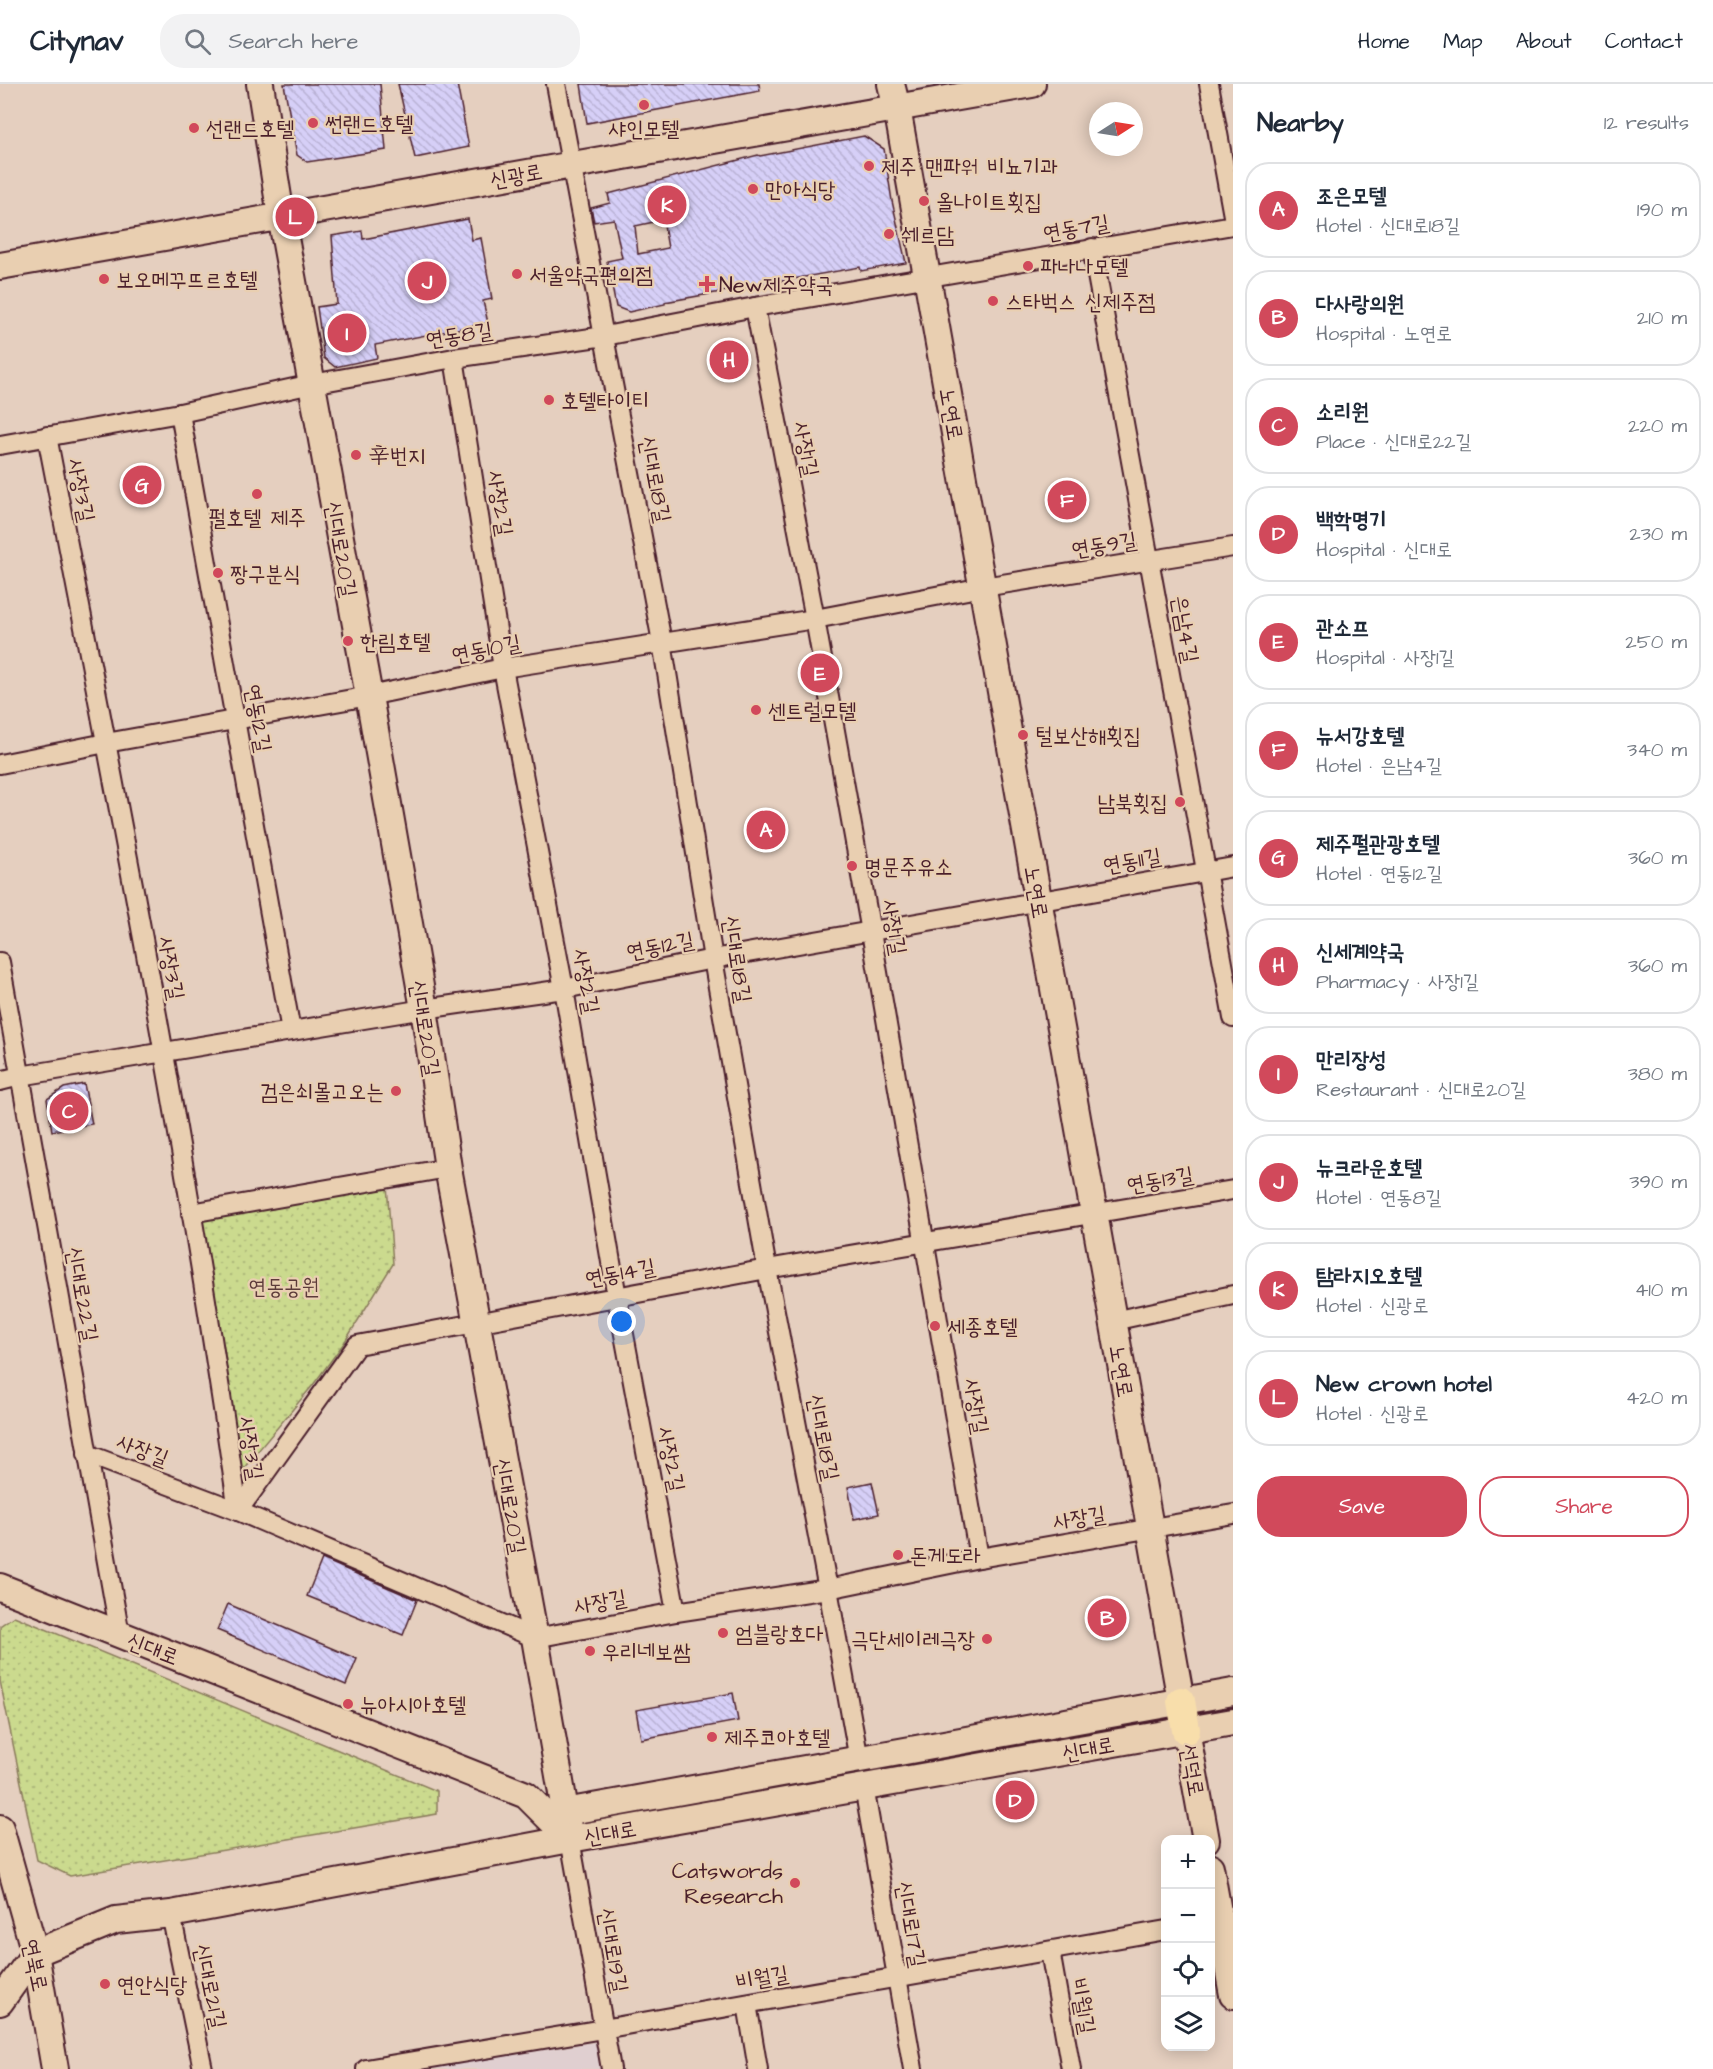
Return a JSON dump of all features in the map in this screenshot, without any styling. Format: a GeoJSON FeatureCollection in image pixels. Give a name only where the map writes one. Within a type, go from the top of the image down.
{"type":"FeatureCollection","features":[{"type":"Feature","properties":{"kind":"main road","name":"신대로20길"},"geometry":{"type":"LineString","coordinates":[[260,84],[281,216],[424,1009],[448,1168],[570,1839]]}},
{"type":"Feature","properties":{"kind":"main road","name":"신광로"},"geometry":{"type":"LineString","coordinates":[[0,266],[572,165],[894,96],[1032,84]]}},
{"type":"Feature","properties":{"kind":"main road","name":"노연로"},"geometry":{"type":"LineString","coordinates":[[894,96],[1181,1701]]}},
{"type":"Feature","properties":{"kind":"main road","name":"신대로"},"geometry":{"type":"LineString","coordinates":[[0,1587],[526,1795],[570,1839],[1233,1722]]}},
{"type":"Feature","properties":{"kind":"main road","name":"신대로"},"geometry":{"type":"LineString","coordinates":[[565,1812],[1233,1692]]}},
{"type":"Feature","properties":{"kind":"main road","name":"선덕로"},"geometry":{"type":"LineString","coordinates":[[1181,1701],[1205,1835]]}},
{"type":"Feature","properties":{"kind":"main road","name":"연북로"},"geometry":{"type":"LineString","coordinates":[[0,1828],[35,1953],[55,2069]]}},
{"type":"Feature","properties":{"kind":"main road"},"geometry":{"type":"LineString","coordinates":[[0,2002],[35,1953],[116,1920],[171,1914],[570,1839]]}},
{"type":"Feature","properties":{"kind":"main road"},"geometry":{"type":"LineString","coordinates":[[1215,1889],[1233,1995]]}},
{"type":"Feature","properties":{"kind":"street","name":"신대로18길"},"geometry":{"type":"LineString","coordinates":[[556,84],[662,642],[713,959],[767,1269],[859,1760]]}},
{"type":"Feature","properties":{"kind":"street"},"geometry":{"type":"LineString","coordinates":[[1209,84],[1233,216]]}},
{"type":"Feature","properties":{"kind":"street","name":"연동7길"},"geometry":{"type":"LineString","coordinates":[[927,276],[1233,225]]}},
{"type":"Feature","properties":{"kind":"street","name":"은남4길"},"geometry":{"type":"LineString","coordinates":[[1092,248],[1233,1017]]}},
{"type":"Feature","properties":{"kind":"street","name":"연동8길"},"geometry":{"type":"LineString","coordinates":[[0,445],[180,413],[312,384],[454,358],[604,336],[927,276]]}},
{"type":"Feature","properties":{"kind":"street","name":"사장1길"},"geometry":{"type":"LineString","coordinates":[[755,307],[815,620],[871,932],[979,1558]]}},
{"type":"Feature","properties":{"kind":"street","name":"사장2길"},"geometry":{"type":"LineString","coordinates":[[454,358],[503,668],[564,989],[617,1297],[676,1612]]}},
{"type":"Feature","properties":{"kind":"street","name":"연동12길"},"geometry":{"type":"LineString","coordinates":[[180,413],[291,1031]]}},
{"type":"Feature","properties":{"kind":"street","name":"사장3길"},"geometry":{"type":"LineString","coordinates":[[47,436],[163,1053],[238,1511]]}},
{"type":"Feature","properties":{"kind":"street","name":"연동9길"},"geometry":{"type":"LineString","coordinates":[[983,587],[1233,547]]}},
{"type":"Feature","properties":{"kind":"street","name":"연동10길"},"geometry":{"type":"LineString","coordinates":[[0,764],[106,742],[369,696],[503,668],[815,620],[983,587]]}},
{"type":"Feature","properties":{"kind":"street","name":"연동11길"},"geometry":{"type":"LineString","coordinates":[[1038,900],[1233,867]]}},
{"type":"Feature","properties":{"kind":"street","name":"연동12길"},"geometry":{"type":"LineString","coordinates":[[0,1081],[424,1009],[564,989],[713,959],[1038,900]]}},
{"type":"Feature","properties":{"kind":"street","name":"신대로22길"},"geometry":{"type":"LineString","coordinates":[[0,962],[120,1635]]}},
{"type":"Feature","properties":{"kind":"street"},"geometry":{"type":"LineString","coordinates":[[191,1213],[448,1168]]}},
{"type":"Feature","properties":{"kind":"street","name":"연동13길"},"geometry":{"type":"LineString","coordinates":[[1094,1215],[1233,1190]]}},
{"type":"Feature","properties":{"kind":"street","name":"연동14길"},"geometry":{"type":"LineString","coordinates":[[238,1511],[357,1346],[767,1269],[1094,1215]]}},
{"type":"Feature","properties":{"kind":"street"},"geometry":{"type":"LineString","coordinates":[[1113,1321],[1233,1294]]}},
{"type":"Feature","properties":{"kind":"street","name":"사장길"},"geometry":{"type":"LineString","coordinates":[[87,1454],[238,1511],[535,1638],[676,1612],[828,1589],[979,1558],[1233,1514]]}},
{"type":"Feature","properties":{"kind":"street","name":"신대로17길"},"geometry":{"type":"LineString","coordinates":[[864,1787],[913,2069]]}},
{"type":"Feature","properties":{"kind":"street","name":"신대로19길"},"geometry":{"type":"LineString","coordinates":[[570,1839],[611,2069]]}},
{"type":"Feature","properties":{"kind":"street","name":"신대로21길"},"geometry":{"type":"LineString","coordinates":[[171,1914],[203,2069]]}},
{"type":"Feature","properties":{"kind":"street","name":"비월길"},"geometry":{"type":"LineString","coordinates":[[366,2069],[1161,1931]]}},
{"type":"Feature","properties":{"kind":"street","name":"비월1길"},"geometry":{"type":"LineString","coordinates":[[1050,1951],[1071,2069]]}},
{"type":"Feature","properties":{"kind":"street"},"geometry":{"type":"LineString","coordinates":[[747,2004],[758,2069]]}},
{"type":"Feature","properties":{"kind":"shaded area"},"geometry":{"type":"Polygon","coordinates":[[[595,2042],[600,2069],[426,2069],[595,2042]]]}},
{"type":"Feature","properties":{"kind":"green space","name":"연동공원"},"geometry":{"type":"Polygon","coordinates":[[[387,1185],[393,1264],[344,1343],[313,1385],[233,1481],[193,1221],[387,1185]]]}},
{"type":"Feature","properties":{"kind":"green space"},"geometry":{"type":"Polygon","coordinates":[[[14,1616],[437,1791],[437,1814],[70,1876],[37,1860],[0,1681],[0,1626],[14,1616]]]}},
{"type":"Feature","properties":{"kind":"building"},"geometry":{"type":"Polygon","coordinates":[[[284,84],[380,84],[386,150],[307,162],[297,155],[284,84]]]}},
{"type":"Feature","properties":{"kind":"building"},"geometry":{"type":"Polygon","coordinates":[[[398,84],[457,84],[469,147],[415,158],[398,84]]]}},
{"type":"Feature","properties":{"kind":"building"},"geometry":{"type":"Polygon","coordinates":[[[581,84],[759,84],[760,91],[587,123],[581,84]]]}},
{"type":"Feature","properties":{"kind":"building"},"geometry":{"type":"Polygon","coordinates":[[[864,136],[884,149],[892,201],[906,263],[861,271],[860,267],[665,302],[665,304],[629,312],[616,307],[607,261],[622,258],[614,219],[594,222],[591,208],[610,203],[608,194],[760,156],[864,136]],[[663,220],[635,226],[638,254],[668,248],[663,220]]]}},
{"type":"Feature","properties":{"kind":"building"},"geometry":{"type":"Polygon","coordinates":[[[468,219],[472,240],[481,238],[492,299],[483,301],[488,323],[375,345],[377,358],[335,367],[324,358],[317,307],[337,304],[332,236],[362,231],[363,239],[468,219]]]}},
{"type":"Feature","properties":{"kind":"building"},"geometry":{"type":"Polygon","coordinates":[[[84,1084],[92,1124],[52,1131],[47,1099],[64,1088],[84,1084]]]}},
{"type":"Feature","properties":{"kind":"building"},"geometry":{"type":"Polygon","coordinates":[[[872,1482],[879,1514],[854,1519],[848,1487],[872,1482]]]}},
{"type":"Feature","properties":{"kind":"building"},"geometry":{"type":"Polygon","coordinates":[[[322,1559],[417,1600],[403,1635],[307,1596],[322,1559]]]}},
{"type":"Feature","properties":{"kind":"building"},"geometry":{"type":"Polygon","coordinates":[[[228,1604],[357,1659],[346,1685],[217,1630],[228,1604]]]}},
{"type":"Feature","properties":{"kind":"building"},"geometry":{"type":"Polygon","coordinates":[[[733,1693],[738,1721],[641,1739],[636,1710],[733,1693]]]}},
{"type":"Feature","properties":{"kind":"place","name":"샤인모텔"},"geometry":{"type":"Point","coordinates":[644,105]}},
{"type":"Feature","properties":{"kind":"place","name":"썬랜드호텔"},"geometry":{"type":"Point","coordinates":[313,123]}},
{"type":"Feature","properties":{"kind":"place","name":"선랜드호텔"},"geometry":{"type":"Point","coordinates":[194,128]}},
{"type":"Feature","properties":{"kind":"place","name":"제주 맨파워 비뇨기과"},"geometry":{"type":"Point","coordinates":[869,166]}},
{"type":"Feature","properties":{"kind":"place","name":"만아식당"},"geometry":{"type":"Point","coordinates":[753,189]}},
{"type":"Feature","properties":{"kind":"place","name":"올나이트횟집"},"geometry":{"type":"Point","coordinates":[924,201]}},
{"type":"Feature","properties":{"kind":"place","name":"탐라지오호텔"},"geometry":{"type":"Point","coordinates":[667,205]}},
{"type":"Feature","properties":{"kind":"place","name":"New crown hotel"},"geometry":{"type":"Point","coordinates":[295,217]}},
{"type":"Feature","properties":{"kind":"place","name":"쉐르담"},"geometry":{"type":"Point","coordinates":[889,234]}},
{"type":"Feature","properties":{"kind":"place","name":"파나나모텔"},"geometry":{"type":"Point","coordinates":[1028,266]}},
{"type":"Feature","properties":{"kind":"place","name":"서울약국편의점"},"geometry":{"type":"Point","coordinates":[517,274]}},
{"type":"Feature","properties":{"kind":"place","name":"보오메꾸뜨르호텔"},"geometry":{"type":"Point","coordinates":[104,279]}},
{"type":"Feature","properties":{"kind":"place","name":"뉴크라운호텔"},"geometry":{"type":"Point","coordinates":[427,281]}},
{"type":"Feature","properties":{"kind":"place","name":"New제주약국"},"geometry":{"type":"Point","coordinates":[707,284]}},
{"type":"Feature","properties":{"kind":"place","name":"스타벅스 신제주점"},"geometry":{"type":"Point","coordinates":[993,301]}},
{"type":"Feature","properties":{"kind":"place","name":"만리장성"},"geometry":{"type":"Point","coordinates":[347,333]}},
{"type":"Feature","properties":{"kind":"place","name":"신세계약국"},"geometry":{"type":"Point","coordinates":[729,360]}},
{"type":"Feature","properties":{"kind":"place","name":"호텔타이티"},"geometry":{"type":"Point","coordinates":[549,400]}},
{"type":"Feature","properties":{"kind":"place","name":"辛번지"},"geometry":{"type":"Point","coordinates":[356,455]}},
{"type":"Feature","properties":{"kind":"place","name":"제주펄관광호텔"},"geometry":{"type":"Point","coordinates":[142,485]}},
{"type":"Feature","properties":{"kind":"place","name":"펄호텔 제주"},"geometry":{"type":"Point","coordinates":[257,494]}},
{"type":"Feature","properties":{"kind":"place","name":"뉴서강호텔"},"geometry":{"type":"Point","coordinates":[1067,500]}},
{"type":"Feature","properties":{"kind":"place","name":"짱구분식"},"geometry":{"type":"Point","coordinates":[218,573]}},
{"type":"Feature","properties":{"kind":"place","name":"한림호텔"},"geometry":{"type":"Point","coordinates":[348,641]}},
{"type":"Feature","properties":{"kind":"place","name":"관소프"},"geometry":{"type":"Point","coordinates":[820,673]}},
{"type":"Feature","properties":{"kind":"place","name":"센트럴모텔"},"geometry":{"type":"Point","coordinates":[756,710]}},
{"type":"Feature","properties":{"kind":"place","name":"털보산해횟집"},"geometry":{"type":"Point","coordinates":[1023,735]}},
{"type":"Feature","properties":{"kind":"place","name":"남북횟집"},"geometry":{"type":"Point","coordinates":[1180,802]}},
{"type":"Feature","properties":{"kind":"place","name":"조은모텔"},"geometry":{"type":"Point","coordinates":[766,830]}},
{"type":"Feature","properties":{"kind":"place","name":"명문주유소"},"geometry":{"type":"Point","coordinates":[852,866]}},
{"type":"Feature","properties":{"kind":"place","name":"검은쇠몰고오는"},"geometry":{"type":"Point","coordinates":[396,1091]}},
{"type":"Feature","properties":{"kind":"place","name":"소리원"},"geometry":{"type":"Point","coordinates":[69,1111]}},
{"type":"Feature","properties":{"kind":"place","name":"세종호텔"},"geometry":{"type":"Point","coordinates":[935,1326]}},
{"type":"Feature","properties":{"kind":"place","name":"돈게도라"},"geometry":{"type":"Point","coordinates":[898,1555]}},
{"type":"Feature","properties":{"kind":"place","name":"다사랑의원"},"geometry":{"type":"Point","coordinates":[1107,1618]}},
{"type":"Feature","properties":{"kind":"place","name":"엄블랑호다"},"geometry":{"type":"Point","coordinates":[723,1633]}},
{"type":"Feature","properties":{"kind":"place","name":"극단세이레극장"},"geometry":{"type":"Point","coordinates":[987,1639]}},
{"type":"Feature","properties":{"kind":"place","name":"우리네보쌈"},"geometry":{"type":"Point","coordinates":[590,1651]}},
{"type":"Feature","properties":{"kind":"place","name":"뉴아시아호텔"},"geometry":{"type":"Point","coordinates":[348,1704]}},
{"type":"Feature","properties":{"kind":"place","name":"제주코아호텔"},"geometry":{"type":"Point","coordinates":[712,1737]}},
{"type":"Feature","properties":{"kind":"place","name":"백학명기"},"geometry":{"type":"Point","coordinates":[1015,1800]}},
{"type":"Feature","properties":{"kind":"place","name":"Catswords Research"},"geometry":{"type":"Point","coordinates":[795,1883]}},
{"type":"Feature","properties":{"kind":"place","name":"연안식당"},"geometry":{"type":"Point","coordinates":[105,1984]}}]}
